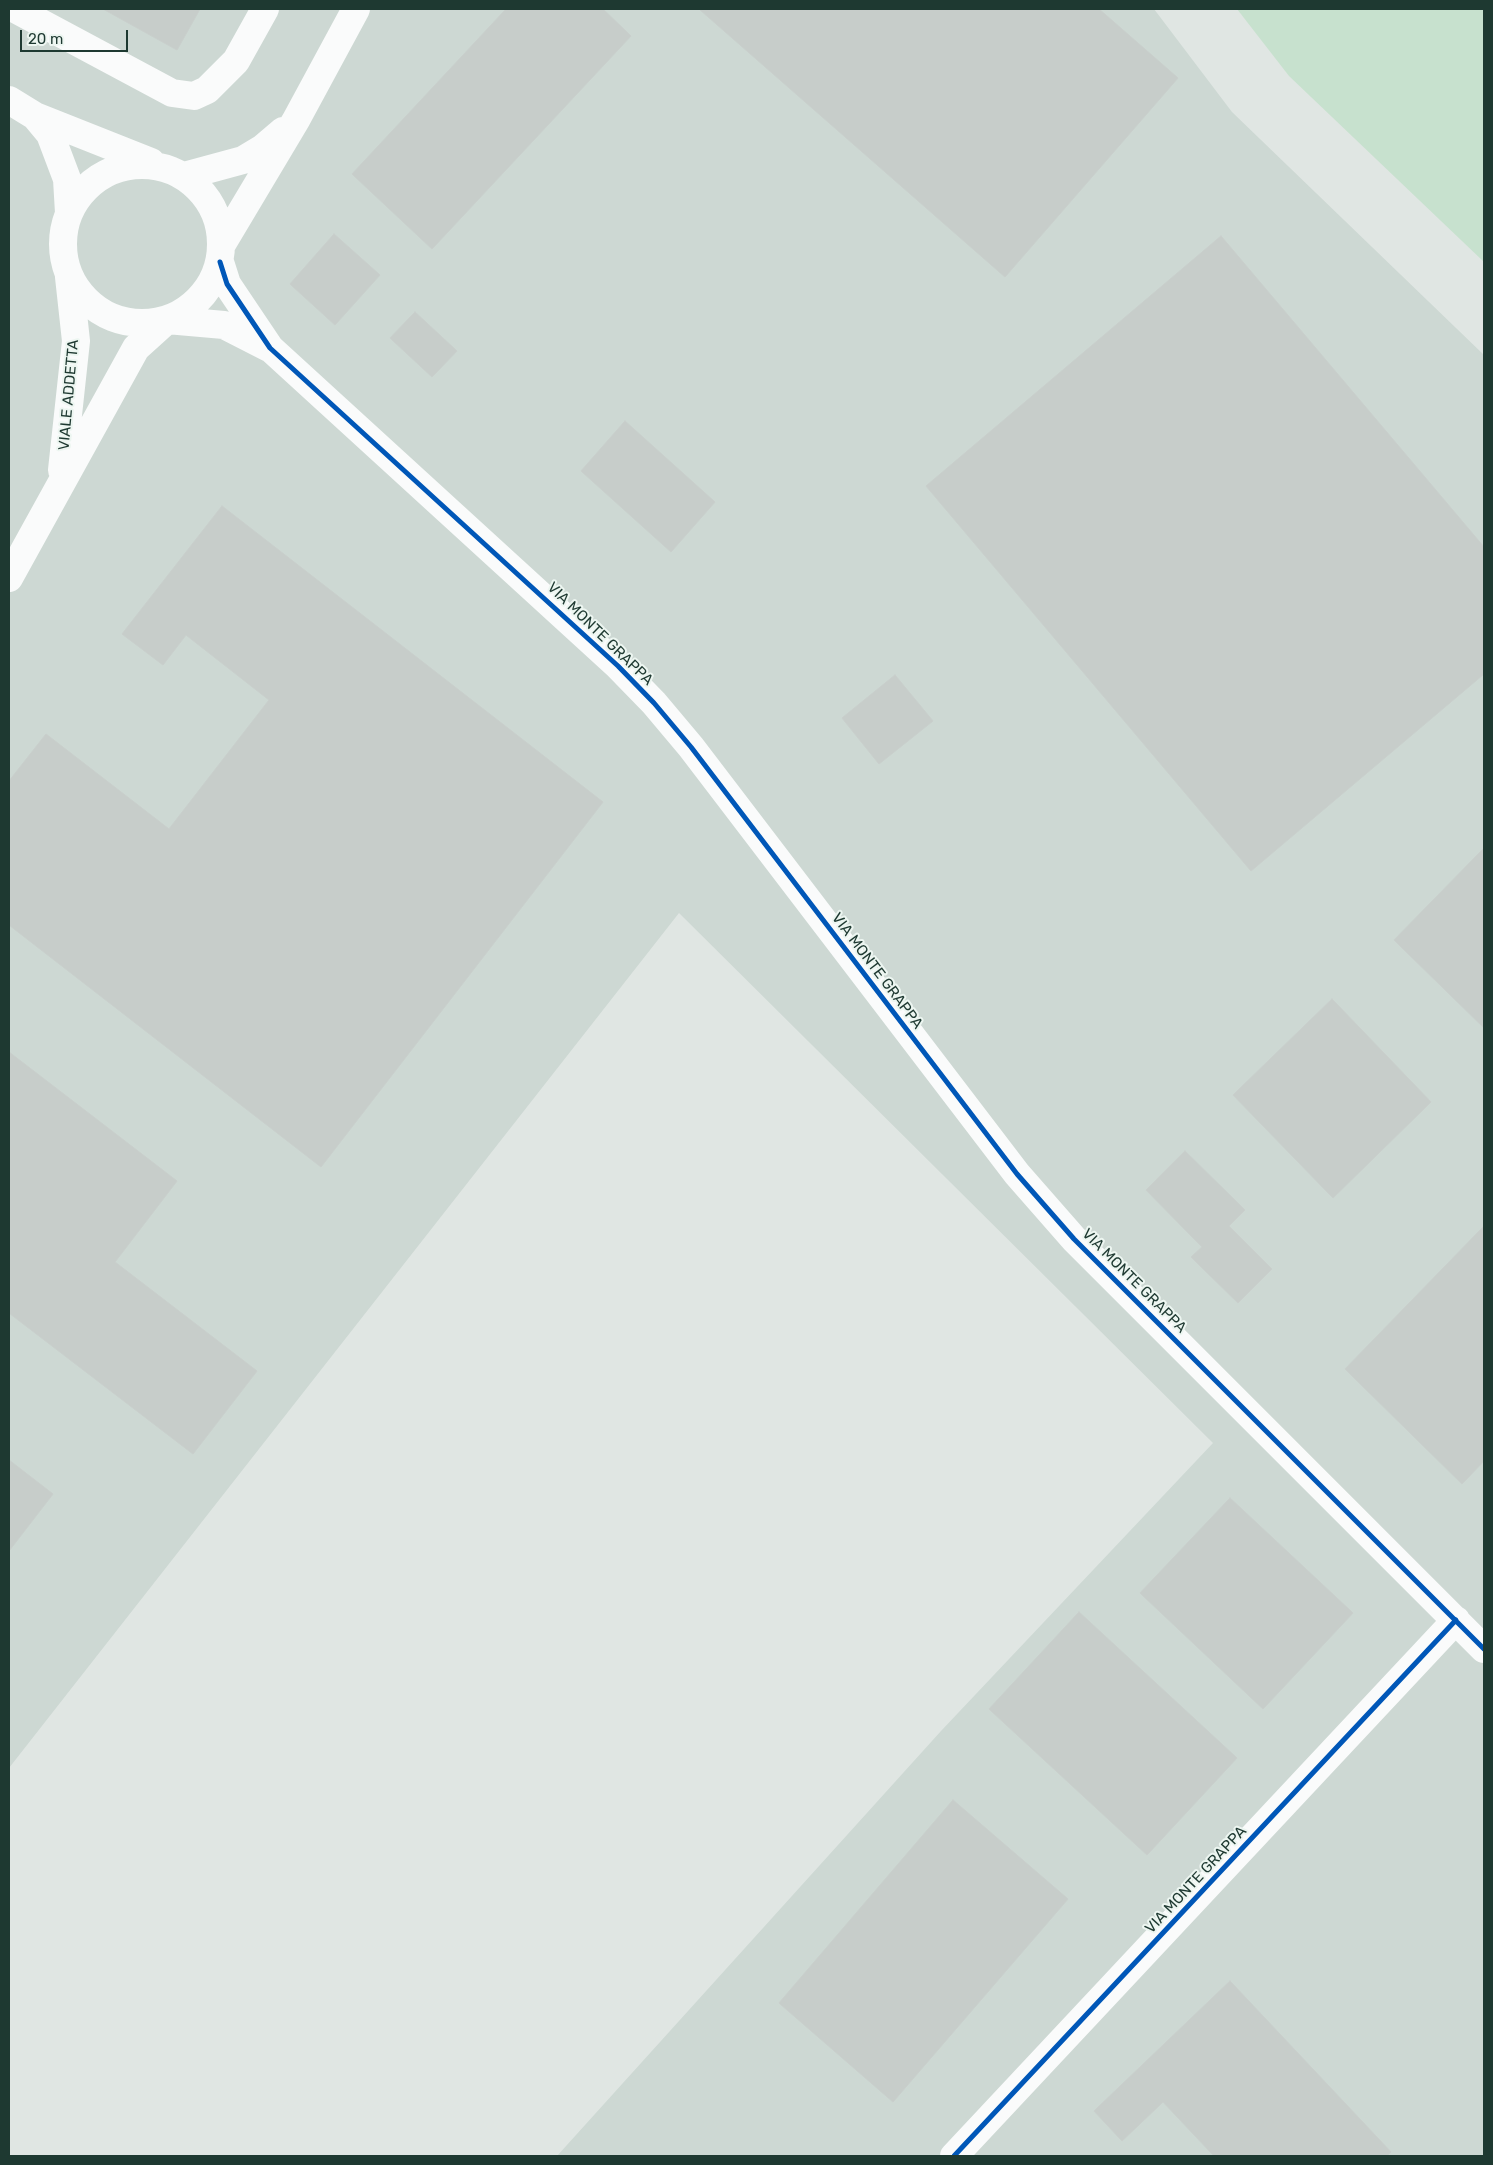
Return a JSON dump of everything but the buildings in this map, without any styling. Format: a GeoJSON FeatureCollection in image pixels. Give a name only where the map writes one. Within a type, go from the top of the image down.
{"type":"FeatureCollection","features":[{"type":"Feature","properties":{"kind":"street"},"geometry":{"type":"LineString","coordinates":[[15,9],[172,93],[194,96],[208,90],[236,61],[265,9]]}},
{"type":"Feature","properties":{"kind":"street","name":"VIALE ADDETTA"},"geometry":{"type":"LineString","coordinates":[[9,578],[136,348],[167,320],[191,307],[210,287],[221,253],[356,9]]}},
{"type":"Feature","properties":{"kind":"street"},"geometry":{"type":"LineString","coordinates":[[9,100],[35,116],[175,172],[200,190],[212,207],[221,225],[221,253],[227,284],[270,348]]}},
{"type":"Feature","properties":{"kind":"street"},"geometry":{"type":"LineString","coordinates":[[35,116],[50,134],[67,179],[69,213]]}},
{"type":"Feature","properties":{"kind":"street","name":"VIALE ADDETTA"},"geometry":{"type":"LineString","coordinates":[[60,484],[76,341],[69,276],[63,255],[63,234],[69,213],[81,193],[99,178],[120,168],[143,165],[175,172],[243,160],[263,148],[296,120]]}},
{"type":"Feature","properties":{"kind":"street","name":"VIALE ADDETTA"},"geometry":{"type":"LineString","coordinates":[[69,276],[82,296],[100,311],[121,321],[144,324],[167,320]]}},
{"type":"Feature","properties":{"kind":"street"},"geometry":{"type":"LineString","coordinates":[[167,320],[224,325],[270,348]]}},
{"type":"Feature","properties":{"kind":"street","name":"VIA MONTE GRAPPA"},"geometry":{"type":"LineString","coordinates":[[270,348],[618,666],[654,703],[691,747],[918,1046],[1047,1210],[1392,1559],[1484,1648]]}},
{"type":"Feature","properties":{"kind":"street","name":"VIA MONTE GRAPPA"},"geometry":{"type":"LineString","coordinates":[[954,2156],[1456,1620]]}},
{"type":"Feature","properties":{"kind":"shaded area"},"geometry":{"type":"Polygon","coordinates":[[[9,9],[1154,9],[1232,112],[1484,355],[1484,2156],[557,2156],[941,1731],[1213,1443],[679,913],[9,1768],[9,9]]]}},
{"type":"Feature","properties":{"kind":"green space"},"geometry":{"type":"Polygon","coordinates":[[[1237,9],[1484,9],[1484,262],[1289,76],[1237,9]]]}},
{"type":"Feature","properties":{"kind":"cycle path"},"geometry":{"type":"LineString","coordinates":[[220,262],[227,284],[270,348],[618,666],[654,703],[691,747],[1017,1174],[1074,1239],[1484,1649]]}},
{"type":"Feature","properties":{"kind":"cycle path"},"geometry":{"type":"LineString","coordinates":[[954,2156],[1456,1620]]}}]}
